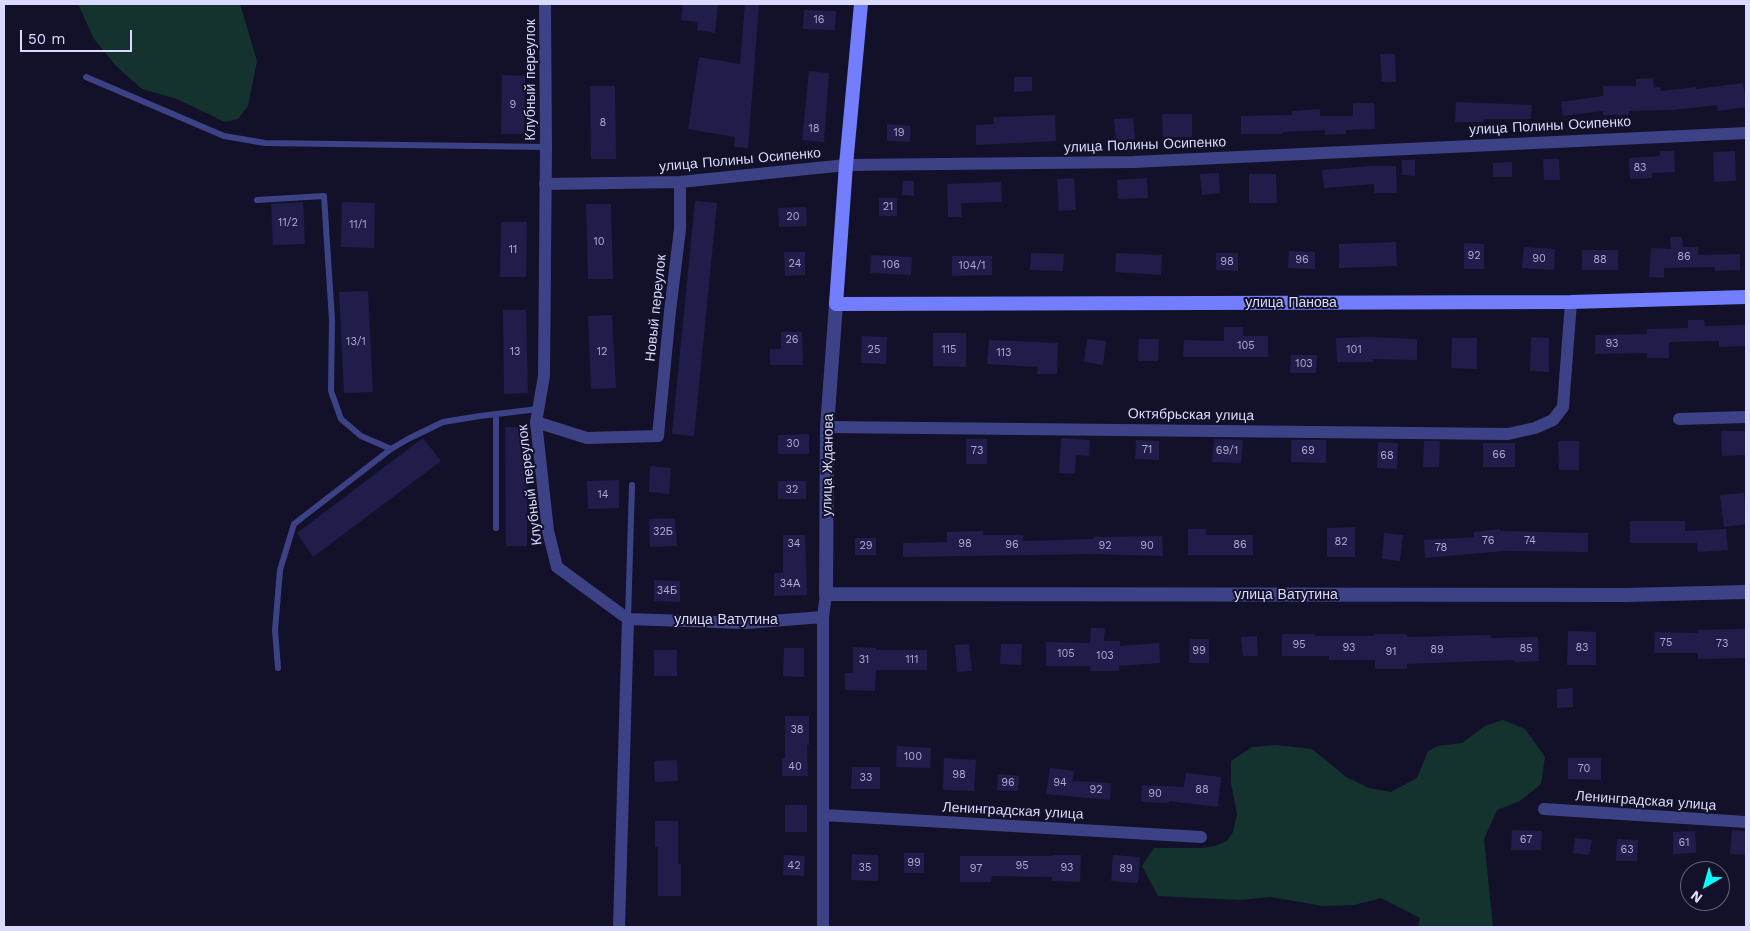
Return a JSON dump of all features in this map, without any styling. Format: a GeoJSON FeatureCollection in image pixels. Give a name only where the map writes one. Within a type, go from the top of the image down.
{"type":"FeatureCollection","features":[{"type":"Feature","properties":{"kind":"main road","name":"улица Жданова"},"geometry":{"type":"LineString","coordinates":[[836,304],[846,165],[861,4]]}},
{"type":"Feature","properties":{"kind":"main road","name":"улица Панова"},"geometry":{"type":"LineString","coordinates":[[836,304],[1571,302],[1746,297]]}},
{"type":"Feature","properties":{"kind":"street","name":"Клубный переулок"},"geometry":{"type":"LineString","coordinates":[[545,4],[544,376],[536,422],[548,531],[557,567],[628,619]]}},
{"type":"Feature","properties":{"kind":"street","name":"улица Полины Осипенко"},"geometry":{"type":"LineString","coordinates":[[546,184],[680,182],[846,165],[1133,162],[1746,133]]}},
{"type":"Feature","properties":{"kind":"street","name":"Новый переулок"},"geometry":{"type":"LineString","coordinates":[[536,422],[587,438],[658,436],[680,229],[680,182]]}},
{"type":"Feature","properties":{"kind":"street","name":"Октябрьская улица"},"geometry":{"type":"LineString","coordinates":[[827,427],[1508,434],[1535,428],[1553,420],[1564,408],[1571,302]]}},
{"type":"Feature","properties":{"kind":"street","name":"улица Жданова"},"geometry":{"type":"LineString","coordinates":[[822,927],[824,815],[823,618],[826,594],[827,427],[836,304]]}},
{"type":"Feature","properties":{"kind":"street"},"geometry":{"type":"LineString","coordinates":[[1679,419],[1746,417]]}},
{"type":"Feature","properties":{"kind":"street","name":"улица Ватутина"},"geometry":{"type":"LineString","coordinates":[[826,594],[1626,595],[1746,592]]}},
{"type":"Feature","properties":{"kind":"street","name":"улица Ватутина"},"geometry":{"type":"LineString","coordinates":[[628,619],[746,624],[823,618]]}},
{"type":"Feature","properties":{"kind":"street"},"geometry":{"type":"LineString","coordinates":[[619,927],[628,619]]}},
{"type":"Feature","properties":{"kind":"street","name":"Ленинградская улица"},"geometry":{"type":"LineString","coordinates":[[1544,809],[1746,822]]}},
{"type":"Feature","properties":{"kind":"street","name":"Ленинградская улица"},"geometry":{"type":"LineString","coordinates":[[824,815],[1201,837]]}},
{"type":"Feature","properties":{"kind":"lane"},"geometry":{"type":"LineString","coordinates":[[86,77],[224,136],[265,143],[546,147]]}},
{"type":"Feature","properties":{"kind":"lane"},"geometry":{"type":"LineString","coordinates":[[257,200],[324,196],[332,320],[331,391],[340,419],[361,436],[391,449]]}},
{"type":"Feature","properties":{"kind":"lane"},"geometry":{"type":"LineString","coordinates":[[278,668],[275,630],[280,570],[294,524],[391,449],[443,422],[538,409]]}},
{"type":"Feature","properties":{"kind":"lane"},"geometry":{"type":"LineString","coordinates":[[496,414],[496,528]]}},
{"type":"Feature","properties":{"kind":"lane"},"geometry":{"type":"LineString","coordinates":[[628,619],[632,485]]}},
{"type":"Feature","properties":{"kind":"green space"},"geometry":{"type":"Polygon","coordinates":[[[78,4],[240,4],[257,61],[248,106],[238,119],[225,122],[177,99],[142,89],[117,67],[94,39],[78,4]]]}},
{"type":"Feature","properties":{"kind":"green space"},"geometry":{"type":"Polygon","coordinates":[[[1503,720],[1525,729],[1545,757],[1541,784],[1520,801],[1497,810],[1484,839],[1493,927],[1418,927],[1420,918],[1381,898],[1354,905],[1323,906],[1271,897],[1240,900],[1158,896],[1142,866],[1154,848],[1201,848],[1215,846],[1227,841],[1233,832],[1237,814],[1231,783],[1231,761],[1252,747],[1276,745],[1312,749],[1346,777],[1369,788],[1391,792],[1417,778],[1428,751],[1438,746],[1462,743],[1485,726],[1503,720]]]}},
{"type":"Feature","properties":{"kind":"building"},"geometry":{"type":"Polygon","coordinates":[[[683,4],[718,4],[715,33],[697,30],[698,22],[681,20],[683,4]]]}},
{"type":"Feature","properties":{"kind":"building"},"geometry":{"type":"Polygon","coordinates":[[[745,4],[759,4],[748,148],[734,147],[735,137],[688,129],[699,57],[740,64],[745,4]]]}},
{"type":"Feature","properties":{"kind":"building"},"geometry":{"type":"Polygon","coordinates":[[[804,10],[836,11],[835,30],[803,29],[804,10]]]}},
{"type":"Feature","properties":{"kind":"building"},"geometry":{"type":"Polygon","coordinates":[[[1380,54],[1395,54],[1396,82],[1382,82],[1380,54]]]}},
{"type":"Feature","properties":{"kind":"building"},"geometry":{"type":"Polygon","coordinates":[[[809,71],[829,73],[824,142],[802,140],[809,71]]]}},
{"type":"Feature","properties":{"kind":"building"},"geometry":{"type":"Polygon","coordinates":[[[502,75],[525,76],[524,134],[501,134],[502,75]]]}},
{"type":"Feature","properties":{"kind":"building"},"geometry":{"type":"Polygon","coordinates":[[[1014,77],[1032,77],[1032,91],[1014,92],[1014,77]]]}},
{"type":"Feature","properties":{"kind":"building"},"geometry":{"type":"Polygon","coordinates":[[[1653,78],[1654,88],[1660,87],[1661,91],[1743,83],[1746,107],[1718,111],[1717,105],[1672,110],[1629,111],[1629,115],[1603,115],[1603,111],[1563,116],[1561,102],[1603,96],[1603,86],[1636,86],[1636,79],[1653,78]]]}},
{"type":"Feature","properties":{"kind":"building"},"geometry":{"type":"Polygon","coordinates":[[[590,86],[615,86],[616,159],[591,159],[590,86]]]}},
{"type":"Feature","properties":{"kind":"building"},"geometry":{"type":"Polygon","coordinates":[[[1456,102],[1532,105],[1531,119],[1484,119],[1484,122],[1455,122],[1456,102]]]}},
{"type":"Feature","properties":{"kind":"building"},"geometry":{"type":"Polygon","coordinates":[[[1353,103],[1374,103],[1375,129],[1346,130],[1346,134],[1325,135],[1325,130],[1282,132],[1282,134],[1241,134],[1241,116],[1292,115],[1292,111],[1320,109],[1320,116],[1353,116],[1353,103]]]}},
{"type":"Feature","properties":{"kind":"building"},"geometry":{"type":"Polygon","coordinates":[[[1162,114],[1192,114],[1192,137],[1163,137],[1162,114]]]}},
{"type":"Feature","properties":{"kind":"building"},"geometry":{"type":"Polygon","coordinates":[[[1055,115],[1056,141],[976,145],[976,125],[994,124],[993,117],[1055,115]]]}},
{"type":"Feature","properties":{"kind":"building"},"geometry":{"type":"Polygon","coordinates":[[[1133,118],[1135,139],[1116,141],[1114,119],[1133,118]]]}},
{"type":"Feature","properties":{"kind":"building"},"geometry":{"type":"Polygon","coordinates":[[[887,124],[911,126],[910,142],[887,141],[887,124]]]}},
{"type":"Feature","properties":{"kind":"building"},"geometry":{"type":"Polygon","coordinates":[[[1660,151],[1674,151],[1675,172],[1652,173],[1652,178],[1630,179],[1629,158],[1660,156],[1660,151]]]}},
{"type":"Feature","properties":{"kind":"building"},"geometry":{"type":"Polygon","coordinates":[[[1735,151],[1736,181],[1714,182],[1713,152],[1735,151]]]}},
{"type":"Feature","properties":{"kind":"building"},"geometry":{"type":"Polygon","coordinates":[[[1543,159],[1559,159],[1560,180],[1544,180],[1543,159]]]}},
{"type":"Feature","properties":{"kind":"building"},"geometry":{"type":"Polygon","coordinates":[[[1402,160],[1415,160],[1415,176],[1402,175],[1402,160]]]}},
{"type":"Feature","properties":{"kind":"building"},"geometry":{"type":"Polygon","coordinates":[[[1512,162],[1512,177],[1493,177],[1493,163],[1512,162]]]}},
{"type":"Feature","properties":{"kind":"building"},"geometry":{"type":"Polygon","coordinates":[[[1396,166],[1397,193],[1374,193],[1374,184],[1324,188],[1322,170],[1396,166]]]}},
{"type":"Feature","properties":{"kind":"building"},"geometry":{"type":"Polygon","coordinates":[[[1219,173],[1220,193],[1202,195],[1200,174],[1219,173]]]}},
{"type":"Feature","properties":{"kind":"building"},"geometry":{"type":"Polygon","coordinates":[[[1249,174],[1276,174],[1277,203],[1249,203],[1249,174]]]}},
{"type":"Feature","properties":{"kind":"building"},"geometry":{"type":"Polygon","coordinates":[[[1074,178],[1076,210],[1059,211],[1057,179],[1074,178]]]}},
{"type":"Feature","properties":{"kind":"building"},"geometry":{"type":"Polygon","coordinates":[[[1147,178],[1148,198],[1118,199],[1117,180],[1147,178]]]}},
{"type":"Feature","properties":{"kind":"building"},"geometry":{"type":"Polygon","coordinates":[[[903,181],[914,181],[914,196],[902,195],[903,181]]]}},
{"type":"Feature","properties":{"kind":"building"},"geometry":{"type":"Polygon","coordinates":[[[1001,182],[1002,202],[961,203],[962,217],[948,217],[947,184],[1001,182]]]}},
{"type":"Feature","properties":{"kind":"building"},"geometry":{"type":"Polygon","coordinates":[[[879,198],[897,198],[897,216],[879,216],[879,198]]]}},
{"type":"Feature","properties":{"kind":"building"},"geometry":{"type":"Polygon","coordinates":[[[695,201],[717,203],[694,436],[672,434],[695,201]]]}},
{"type":"Feature","properties":{"kind":"building"},"geometry":{"type":"Polygon","coordinates":[[[303,202],[305,244],[273,245],[271,204],[303,202]]]}},
{"type":"Feature","properties":{"kind":"building"},"geometry":{"type":"Polygon","coordinates":[[[342,202],[375,203],[374,248],[341,247],[342,202]]]}},
{"type":"Feature","properties":{"kind":"building"},"geometry":{"type":"Polygon","coordinates":[[[586,204],[611,204],[613,279],[588,279],[586,204]]]}},
{"type":"Feature","properties":{"kind":"building"},"geometry":{"type":"Polygon","coordinates":[[[806,207],[807,226],[779,227],[778,208],[806,207]]]}},
{"type":"Feature","properties":{"kind":"building"},"geometry":{"type":"Polygon","coordinates":[[[501,222],[527,222],[526,277],[500,277],[501,222]]]}},
{"type":"Feature","properties":{"kind":"building"},"geometry":{"type":"Polygon","coordinates":[[[1670,237],[1682,237],[1683,247],[1698,247],[1698,255],[1740,254],[1740,270],[1715,271],[1715,267],[1664,268],[1664,278],[1649,277],[1651,248],[1671,249],[1670,237]]]}},
{"type":"Feature","properties":{"kind":"building"},"geometry":{"type":"Polygon","coordinates":[[[1396,242],[1397,266],[1339,268],[1339,244],[1396,242]]]}},
{"type":"Feature","properties":{"kind":"building"},"geometry":{"type":"Polygon","coordinates":[[[1464,243],[1484,244],[1484,269],[1464,269],[1464,243]]]}},
{"type":"Feature","properties":{"kind":"building"},"geometry":{"type":"Polygon","coordinates":[[[1524,247],[1555,249],[1554,270],[1522,268],[1524,247]]]}},
{"type":"Feature","properties":{"kind":"building"},"geometry":{"type":"Polygon","coordinates":[[[1582,250],[1618,250],[1618,270],[1582,270],[1582,250]]]}},
{"type":"Feature","properties":{"kind":"building"},"geometry":{"type":"Polygon","coordinates":[[[1289,251],[1315,252],[1315,269],[1288,268],[1289,251]]]}},
{"type":"Feature","properties":{"kind":"building"},"geometry":{"type":"Polygon","coordinates":[[[784,252],[805,252],[805,275],[785,276],[784,252]]]}},
{"type":"Feature","properties":{"kind":"building"},"geometry":{"type":"Polygon","coordinates":[[[1031,253],[1064,254],[1063,271],[1030,270],[1031,253]]]}},
{"type":"Feature","properties":{"kind":"building"},"geometry":{"type":"Polygon","coordinates":[[[1116,253],[1162,255],[1161,275],[1115,272],[1116,253]]]}},
{"type":"Feature","properties":{"kind":"building"},"geometry":{"type":"Polygon","coordinates":[[[1216,253],[1238,253],[1238,271],[1216,270],[1216,253]]]}},
{"type":"Feature","properties":{"kind":"building"},"geometry":{"type":"Polygon","coordinates":[[[871,255],[912,257],[911,275],[870,273],[871,255]]]}},
{"type":"Feature","properties":{"kind":"building"},"geometry":{"type":"Polygon","coordinates":[[[952,256],[992,256],[992,275],[952,276],[952,256]]]}},
{"type":"Feature","properties":{"kind":"building"},"geometry":{"type":"Polygon","coordinates":[[[368,291],[373,392],[344,393],[339,292],[368,291]]]}},
{"type":"Feature","properties":{"kind":"building"},"geometry":{"type":"Polygon","coordinates":[[[503,310],[526,310],[528,393],[504,394],[503,310]]]}},
{"type":"Feature","properties":{"kind":"building"},"geometry":{"type":"Polygon","coordinates":[[[612,315],[616,388],[591,389],[588,316],[612,315]]]}},
{"type":"Feature","properties":{"kind":"building"},"geometry":{"type":"Polygon","coordinates":[[[1688,320],[1704,320],[1705,326],[1746,325],[1746,346],[1719,347],[1719,341],[1669,342],[1669,358],[1647,358],[1647,353],[1595,354],[1595,335],[1647,334],[1647,329],[1688,328],[1688,320]]]}},
{"type":"Feature","properties":{"kind":"building"},"geometry":{"type":"Polygon","coordinates":[[[1224,327],[1243,327],[1243,336],[1268,336],[1268,357],[1183,357],[1184,340],[1224,341],[1224,327]]]}},
{"type":"Feature","properties":{"kind":"building"},"geometry":{"type":"Polygon","coordinates":[[[781,332],[802,332],[803,365],[770,365],[770,349],[781,349],[781,332]]]}},
{"type":"Feature","properties":{"kind":"building"},"geometry":{"type":"Polygon","coordinates":[[[933,333],[966,333],[966,367],[933,366],[933,333]]]}},
{"type":"Feature","properties":{"kind":"building"},"geometry":{"type":"Polygon","coordinates":[[[862,336],[887,337],[886,364],[861,363],[862,336]]]}},
{"type":"Feature","properties":{"kind":"building"},"geometry":{"type":"Polygon","coordinates":[[[1531,337],[1549,338],[1549,372],[1530,371],[1531,337]]]}},
{"type":"Feature","properties":{"kind":"building"},"geometry":{"type":"Polygon","coordinates":[[[1336,338],[1417,339],[1417,360],[1372,359],[1373,362],[1337,362],[1336,338]]]}},
{"type":"Feature","properties":{"kind":"building"},"geometry":{"type":"Polygon","coordinates":[[[1452,338],[1477,338],[1477,369],[1451,368],[1452,338]]]}},
{"type":"Feature","properties":{"kind":"building"},"geometry":{"type":"Polygon","coordinates":[[[1087,339],[1106,341],[1103,365],[1084,362],[1087,339]]]}},
{"type":"Feature","properties":{"kind":"building"},"geometry":{"type":"Polygon","coordinates":[[[1139,339],[1159,339],[1158,361],[1138,361],[1139,339]]]}},
{"type":"Feature","properties":{"kind":"building"},"geometry":{"type":"Polygon","coordinates":[[[989,340],[1058,343],[1057,374],[1037,374],[1038,367],[987,364],[989,340]]]}},
{"type":"Feature","properties":{"kind":"building"},"geometry":{"type":"Polygon","coordinates":[[[1291,355],[1317,355],[1316,373],[1290,373],[1291,355]]]}},
{"type":"Feature","properties":{"kind":"building"},"geometry":{"type":"Polygon","coordinates":[[[505,427],[527,427],[527,546],[506,546],[505,427]]]}},
{"type":"Feature","properties":{"kind":"building"},"geometry":{"type":"Polygon","coordinates":[[[1721,431],[1746,431],[1746,455],[1722,456],[1721,431]]]}},
{"type":"Feature","properties":{"kind":"building"},"geometry":{"type":"Polygon","coordinates":[[[809,434],[809,454],[778,454],[778,435],[809,434]]]}},
{"type":"Feature","properties":{"kind":"building"},"geometry":{"type":"Polygon","coordinates":[[[423,438],[441,461],[313,557],[297,533],[423,438]]]}},
{"type":"Feature","properties":{"kind":"building"},"geometry":{"type":"Polygon","coordinates":[[[1061,438],[1090,440],[1089,456],[1076,455],[1075,474],[1059,473],[1061,438]]]}},
{"type":"Feature","properties":{"kind":"building"},"geometry":{"type":"Polygon","coordinates":[[[966,439],[987,439],[987,464],[966,464],[966,439]]]}},
{"type":"Feature","properties":{"kind":"building"},"geometry":{"type":"Polygon","coordinates":[[[1214,439],[1243,440],[1241,463],[1212,462],[1214,439]]]}},
{"type":"Feature","properties":{"kind":"building"},"geometry":{"type":"Polygon","coordinates":[[[1136,440],[1159,441],[1159,460],[1135,459],[1136,440]]]}},
{"type":"Feature","properties":{"kind":"building"},"geometry":{"type":"Polygon","coordinates":[[[1291,440],[1326,440],[1326,463],[1291,462],[1291,440]]]}},
{"type":"Feature","properties":{"kind":"building"},"geometry":{"type":"Polygon","coordinates":[[[1424,441],[1440,441],[1439,467],[1423,467],[1424,441]]]}},
{"type":"Feature","properties":{"kind":"building"},"geometry":{"type":"Polygon","coordinates":[[[1558,441],[1579,441],[1579,470],[1559,470],[1558,441]]]}},
{"type":"Feature","properties":{"kind":"building"},"geometry":{"type":"Polygon","coordinates":[[[1378,442],[1398,443],[1397,469],[1377,468],[1378,442]]]}},
{"type":"Feature","properties":{"kind":"building"},"geometry":{"type":"Polygon","coordinates":[[[1483,443],[1515,443],[1515,467],[1483,467],[1483,443]]]}},
{"type":"Feature","properties":{"kind":"building"},"geometry":{"type":"Polygon","coordinates":[[[650,466],[671,468],[669,494],[649,492],[650,466]]]}},
{"type":"Feature","properties":{"kind":"building"},"geometry":{"type":"Polygon","coordinates":[[[619,480],[619,508],[588,509],[587,481],[619,480]]]}},
{"type":"Feature","properties":{"kind":"building"},"geometry":{"type":"Polygon","coordinates":[[[778,481],[806,481],[806,499],[778,499],[778,481]]]}},
{"type":"Feature","properties":{"kind":"building"},"geometry":{"type":"Polygon","coordinates":[[[1744,493],[1746,524],[1724,527],[1720,495],[1744,493]]]}},
{"type":"Feature","properties":{"kind":"building"},"geometry":{"type":"Polygon","coordinates":[[[675,518],[677,546],[650,547],[649,519],[675,518]]]}},
{"type":"Feature","properties":{"kind":"building"},"geometry":{"type":"Polygon","coordinates":[[[1630,521],[1685,521],[1685,531],[1726,529],[1728,550],[1698,552],[1697,543],[1630,543],[1630,521]]]}},
{"type":"Feature","properties":{"kind":"building"},"geometry":{"type":"Polygon","coordinates":[[[1355,527],[1355,557],[1327,557],[1327,528],[1355,527]]]}},
{"type":"Feature","properties":{"kind":"building"},"geometry":{"type":"Polygon","coordinates":[[[1188,529],[1206,529],[1206,535],[1253,535],[1253,555],[1188,555],[1188,529]]]}},
{"type":"Feature","properties":{"kind":"building"},"geometry":{"type":"Polygon","coordinates":[[[1500,529],[1500,531],[1588,533],[1588,552],[1505,551],[1425,558],[1424,540],[1474,537],[1474,532],[1500,529]]]}},
{"type":"Feature","properties":{"kind":"building"},"geometry":{"type":"Polygon","coordinates":[[[983,531],[983,535],[1023,535],[1023,541],[1162,536],[1163,556],[1094,554],[903,557],[903,543],[947,542],[947,532],[983,531]]]}},
{"type":"Feature","properties":{"kind":"building"},"geometry":{"type":"Polygon","coordinates":[[[1384,533],[1403,535],[1400,561],[1382,559],[1384,533]]]}},
{"type":"Feature","properties":{"kind":"building"},"geometry":{"type":"Polygon","coordinates":[[[783,535],[805,535],[807,595],[774,596],[774,573],[783,573],[783,535]]]}},
{"type":"Feature","properties":{"kind":"building"},"geometry":{"type":"Polygon","coordinates":[[[855,538],[876,538],[876,555],[855,555],[855,538]]]}},
{"type":"Feature","properties":{"kind":"building"},"geometry":{"type":"Polygon","coordinates":[[[654,580],[680,581],[680,602],[654,601],[654,580]]]}},
{"type":"Feature","properties":{"kind":"building"},"geometry":{"type":"Polygon","coordinates":[[[1091,628],[1105,628],[1104,641],[1120,641],[1120,646],[1159,643],[1160,663],[1119,666],[1119,671],[1090,671],[1090,666],[1046,666],[1046,642],[1090,643],[1091,628]]]}},
{"type":"Feature","properties":{"kind":"building"},"geometry":{"type":"Polygon","coordinates":[[[1745,629],[1746,658],[1698,659],[1698,653],[1654,653],[1655,632],[1698,633],[1698,630],[1745,629]]]}},
{"type":"Feature","properties":{"kind":"building"},"geometry":{"type":"Polygon","coordinates":[[[1568,631],[1596,632],[1596,665],[1567,665],[1568,631]]]}},
{"type":"Feature","properties":{"kind":"building"},"geometry":{"type":"Polygon","coordinates":[[[1282,634],[1315,634],[1315,636],[1406,634],[1407,637],[1491,635],[1491,638],[1538,637],[1539,661],[1514,662],[1514,660],[1407,664],[1407,669],[1375,669],[1375,660],[1329,660],[1329,656],[1282,656],[1282,634]]]}},
{"type":"Feature","properties":{"kind":"building"},"geometry":{"type":"Polygon","coordinates":[[[1257,636],[1258,656],[1243,656],[1241,637],[1257,636]]]}},
{"type":"Feature","properties":{"kind":"building"},"geometry":{"type":"Polygon","coordinates":[[[1190,639],[1209,639],[1209,663],[1189,663],[1190,639]]]}},
{"type":"Feature","properties":{"kind":"building"},"geometry":{"type":"Polygon","coordinates":[[[969,644],[972,671],[957,672],[955,645],[969,644]]]}},
{"type":"Feature","properties":{"kind":"building"},"geometry":{"type":"Polygon","coordinates":[[[1001,644],[1022,644],[1021,665],[1000,664],[1001,644]]]}},
{"type":"Feature","properties":{"kind":"building"},"geometry":{"type":"Polygon","coordinates":[[[853,647],[876,648],[876,650],[927,650],[927,670],[876,670],[875,691],[845,690],[845,673],[853,673],[853,647]]]}},
{"type":"Feature","properties":{"kind":"building"},"geometry":{"type":"Polygon","coordinates":[[[784,648],[804,648],[804,677],[783,676],[784,648]]]}},
{"type":"Feature","properties":{"kind":"building"},"geometry":{"type":"Polygon","coordinates":[[[654,650],[677,650],[677,676],[654,676],[654,650]]]}},
{"type":"Feature","properties":{"kind":"building"},"geometry":{"type":"Polygon","coordinates":[[[1573,688],[1573,707],[1557,708],[1557,689],[1573,688]]]}},
{"type":"Feature","properties":{"kind":"building"},"geometry":{"type":"Polygon","coordinates":[[[785,716],[809,716],[809,745],[807,745],[808,776],[782,776],[782,758],[785,758],[785,716]]]}},
{"type":"Feature","properties":{"kind":"building"},"geometry":{"type":"Polygon","coordinates":[[[897,746],[931,748],[930,768],[896,767],[897,746]]]}},
{"type":"Feature","properties":{"kind":"building"},"geometry":{"type":"Polygon","coordinates":[[[944,758],[976,760],[974,791],[943,790],[944,758]]]}},
{"type":"Feature","properties":{"kind":"building"},"geometry":{"type":"Polygon","coordinates":[[[1568,758],[1601,758],[1601,780],[1568,779],[1568,758]]]}},
{"type":"Feature","properties":{"kind":"building"},"geometry":{"type":"Polygon","coordinates":[[[677,760],[678,781],[655,782],[654,761],[677,760]]]}},
{"type":"Feature","properties":{"kind":"building"},"geometry":{"type":"Polygon","coordinates":[[[852,767],[880,767],[880,789],[851,789],[852,767]]]}},
{"type":"Feature","properties":{"kind":"building"},"geometry":{"type":"Polygon","coordinates":[[[1050,768],[1074,771],[1072,781],[1111,783],[1110,800],[1046,794],[1050,768]]]}},
{"type":"Feature","properties":{"kind":"building"},"geometry":{"type":"Polygon","coordinates":[[[1186,773],[1221,777],[1218,807],[1169,801],[1169,803],[1141,802],[1142,785],[1184,787],[1186,773]]]}},
{"type":"Feature","properties":{"kind":"building"},"geometry":{"type":"Polygon","coordinates":[[[998,774],[1019,776],[1018,791],[997,790],[998,774]]]}},
{"type":"Feature","properties":{"kind":"building"},"geometry":{"type":"Polygon","coordinates":[[[785,805],[807,805],[807,832],[785,832],[785,805]]]}},
{"type":"Feature","properties":{"kind":"building"},"geometry":{"type":"Polygon","coordinates":[[[655,821],[678,821],[678,864],[681,864],[681,896],[658,896],[658,847],[655,847],[655,821]]]}},
{"type":"Feature","properties":{"kind":"building"},"geometry":{"type":"Polygon","coordinates":[[[1512,830],[1542,831],[1541,850],[1511,850],[1512,830]]]}},
{"type":"Feature","properties":{"kind":"building"},"geometry":{"type":"Polygon","coordinates":[[[1732,830],[1746,831],[1746,855],[1730,854],[1732,830]]]}},
{"type":"Feature","properties":{"kind":"building"},"geometry":{"type":"Polygon","coordinates":[[[1695,831],[1696,853],[1673,854],[1673,832],[1695,831]]]}},
{"type":"Feature","properties":{"kind":"building"},"geometry":{"type":"Polygon","coordinates":[[[1575,838],[1592,840],[1589,855],[1573,853],[1575,838]]]}},
{"type":"Feature","properties":{"kind":"building"},"geometry":{"type":"Polygon","coordinates":[[[1617,839],[1638,840],[1637,861],[1616,861],[1617,839]]]}},
{"type":"Feature","properties":{"kind":"building"},"geometry":{"type":"Polygon","coordinates":[[[904,853],[924,853],[924,873],[904,873],[904,853]]]}},
{"type":"Feature","properties":{"kind":"building"},"geometry":{"type":"Polygon","coordinates":[[[852,854],[878,855],[878,881],[851,880],[852,854]]]}},
{"type":"Feature","properties":{"kind":"building"},"geometry":{"type":"Polygon","coordinates":[[[784,855],[805,856],[804,876],[783,875],[784,855]]]}},
{"type":"Feature","properties":{"kind":"building"},"geometry":{"type":"Polygon","coordinates":[[[1081,855],[1080,882],[1052,881],[1052,877],[992,876],[991,882],[960,882],[960,856],[1081,855]]]}},
{"type":"Feature","properties":{"kind":"building"},"geometry":{"type":"Polygon","coordinates":[[[1113,855],[1140,857],[1138,883],[1111,881],[1113,855]]]}}]}
